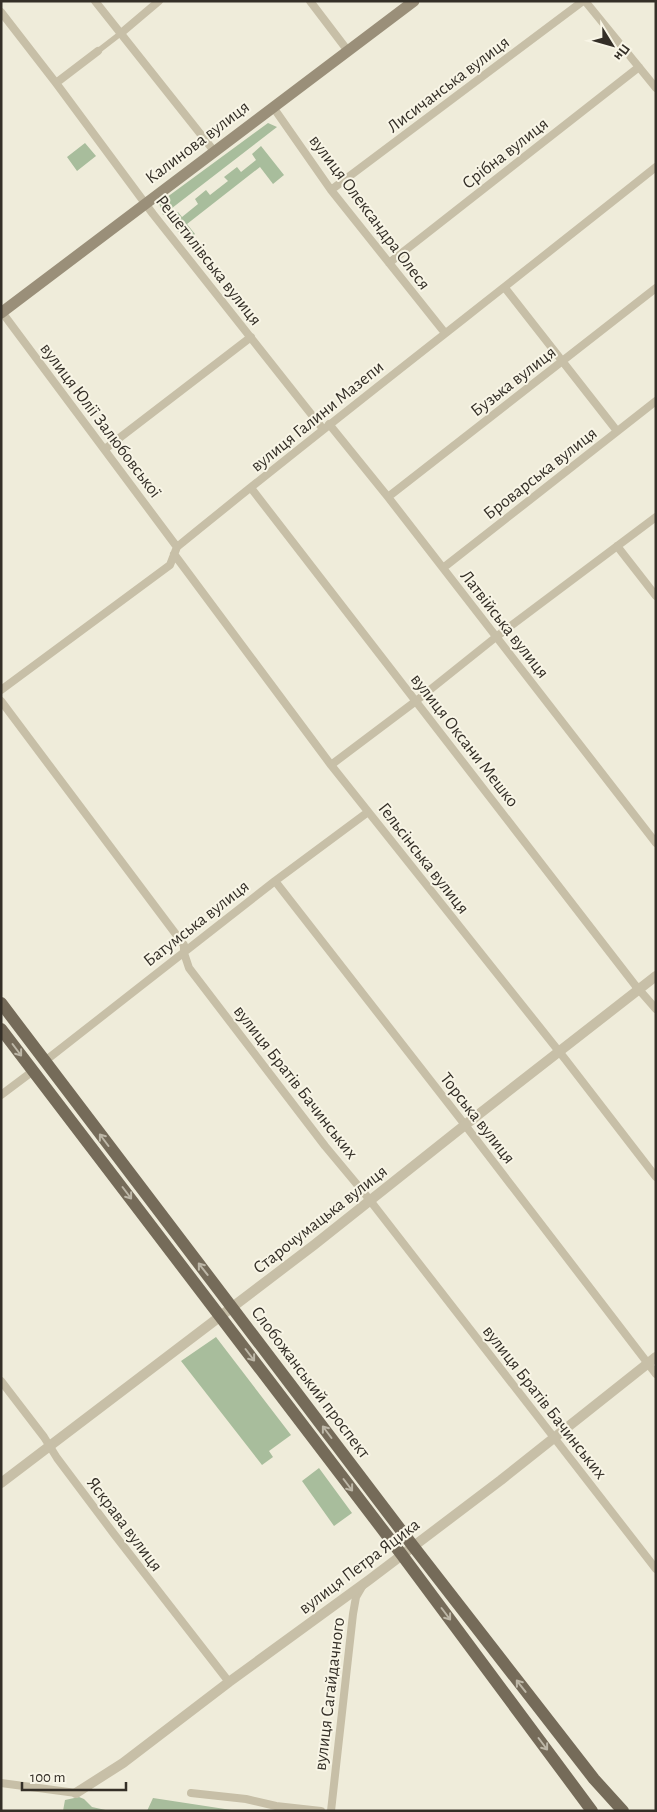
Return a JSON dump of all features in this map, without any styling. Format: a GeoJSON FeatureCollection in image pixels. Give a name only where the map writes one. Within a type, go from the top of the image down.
{"type":"FeatureCollection","features":[{"type":"Feature","properties":{"kind":"main road","name":"Калинова вулиця"},"geometry":{"type":"LineString","coordinates":[[2,312],[414,1]]}},
{"type":"Feature","properties":{"kind":"main road","name":"Слобожанський проспект"},"geometry":{"type":"LineString","coordinates":[[1,1003],[413,1546],[594,1780],[614,1811]]}},
{"type":"Feature","properties":{"kind":"main road","name":"Слобожанський проспект"},"geometry":{"type":"LineString","coordinates":[[1,1029],[402,1555],[592,1811]]}},
{"type":"Feature","properties":{"kind":"main road","name":"Слобожанський проспект"},"geometry":{"type":"LineString","coordinates":[[594,1780],[623,1811]]}},
{"type":"Feature","properties":{"kind":"main road","name":"Слобожанський проспект"},"geometry":{"type":"LineString","coordinates":[[579,1791],[598,1811]]}},
{"type":"Feature","properties":{"kind":"street"},"geometry":{"type":"LineString","coordinates":[[95,1],[214,152]]}},
{"type":"Feature","properties":{"kind":"street"},"geometry":{"type":"LineString","coordinates":[[56,83],[120,34],[159,1]]}},
{"type":"Feature","properties":{"kind":"street"},"geometry":{"type":"LineString","coordinates":[[310,1],[348,50]]}},
{"type":"Feature","properties":{"kind":"street"},"geometry":{"type":"LineString","coordinates":[[584,1],[656,88]]}},
{"type":"Feature","properties":{"kind":"street","name":"Лисичанська вулиця"},"geometry":{"type":"LineString","coordinates":[[331,190],[584,1]]}},
{"type":"Feature","properties":{"kind":"street","name":"Решетилівська вулиця"},"geometry":{"type":"LineString","coordinates":[[1,12],[145,203],[251,337],[326,427]]}},
{"type":"Feature","properties":{"kind":"street","name":"Срібна вулиця"},"geometry":{"type":"LineString","coordinates":[[389,263],[639,67]]}},
{"type":"Feature","properties":{"kind":"street","name":"вулиця Олександра Олеся"},"geometry":{"type":"LineString","coordinates":[[273,107],[331,190],[445,334]]}},
{"type":"Feature","properties":{"kind":"street","name":"вулиця Галини Мазепи"},"geometry":{"type":"LineString","coordinates":[[1,690],[170,565],[176,551],[251,488],[656,167]]}},
{"type":"Feature","properties":{"kind":"street"},"geometry":{"type":"LineString","coordinates":[[505,288],[617,431]]}},
{"type":"Feature","properties":{"kind":"street","name":"Бузька вулиця"},"geometry":{"type":"LineString","coordinates":[[388,497],[656,288]]}},
{"type":"Feature","properties":{"kind":"street","name":"вулиця Юлії Залюбовської"},"geometry":{"type":"LineString","coordinates":[[2,312],[104,448],[176,551]]}},
{"type":"Feature","properties":{"kind":"street"},"geometry":{"type":"LineString","coordinates":[[104,448],[251,337]]}},
{"type":"Feature","properties":{"kind":"street","name":"Броварська вулиця"},"geometry":{"type":"LineString","coordinates":[[443,568],[656,401]]}},
{"type":"Feature","properties":{"kind":"street","name":"Латвійська вулиця"},"geometry":{"type":"LineString","coordinates":[[326,427],[388,497],[656,843]]}},
{"type":"Feature","properties":{"kind":"street","name":"вулиця Оксани Мешко"},"geometry":{"type":"LineString","coordinates":[[251,488],[656,1009]]}},
{"type":"Feature","properties":{"kind":"street"},"geometry":{"type":"LineString","coordinates":[[331,765],[416,701],[496,637],[656,517]]}},
{"type":"Feature","properties":{"kind":"street"},"geometry":{"type":"LineString","coordinates":[[617,546],[656,596]]}},
{"type":"Feature","properties":{"kind":"street","name":"Гельсінська вулиця"},"geometry":{"type":"LineString","coordinates":[[176,551],[331,765],[656,1177]]}},
{"type":"Feature","properties":{"kind":"street","name":"вулиця Братів Бачинських"},"geometry":{"type":"LineString","coordinates":[[1,701],[184,945],[184,953],[189,968],[325,1146],[370,1201],[656,1569]]}},
{"type":"Feature","properties":{"kind":"street","name":"Батумська вулиця"},"geometry":{"type":"LineString","coordinates":[[45,1061],[368,812]]}},
{"type":"Feature","properties":{"kind":"street","name":"Торська вулиця"},"geometry":{"type":"LineString","coordinates":[[275,882],[652,1360],[656,1374]]}},
{"type":"Feature","properties":{"kind":"street","name":"Старочумацька вулиця"},"geometry":{"type":"LineString","coordinates":[[1,1483],[370,1201],[656,976]]}},
{"type":"Feature","properties":{"kind":"street"},"geometry":{"type":"LineString","coordinates":[[1,1095],[33,1071]]}},
{"type":"Feature","properties":{"kind":"street","name":"вулиця Петра Яцика"},"geometry":{"type":"LineString","coordinates":[[76,1793],[124,1763],[229,1682],[364,1584],[652,1360]]}},
{"type":"Feature","properties":{"kind":"street","name":"Яскрава вулиця"},"geometry":{"type":"LineString","coordinates":[[1,1381],[114,1534],[229,1682]]}},
{"type":"Feature","properties":{"kind":"street","name":"вулиця Сагайдачного"},"geometry":{"type":"LineString","coordinates":[[331,1811],[353,1614],[356,1597],[364,1584]]}},
{"type":"Feature","properties":{"kind":"street"},"geometry":{"type":"LineString","coordinates":[[1,1783],[76,1793]]}},
{"type":"Feature","properties":{"kind":"street"},"geometry":{"type":"LineString","coordinates":[[191,1793],[246,1799],[276,1806],[320,1811]]}},
{"type":"Feature","properties":{"kind":"green space"},"geometry":{"type":"Polygon","coordinates":[[[268,123],[277,127],[163,215],[159,203],[268,123]]]}},
{"type":"Feature","properties":{"kind":"green space"},"geometry":{"type":"Polygon","coordinates":[[[85,143],[96,156],[77,171],[67,157],[85,143]]]}},
{"type":"Feature","properties":{"kind":"green space"},"geometry":{"type":"Polygon","coordinates":[[[261,146],[284,175],[273,184],[260,167],[187,224],[195,234],[186,242],[168,219],[178,212],[182,217],[198,204],[195,199],[206,190],[210,195],[228,181],[224,177],[237,167],[241,172],[256,160],[252,154],[261,146]]]}},
{"type":"Feature","properties":{"kind":"green space"},"geometry":{"type":"Polygon","coordinates":[[[216,1337],[291,1435],[269,1451],[273,1457],[262,1465],[181,1361],[216,1337]]]}},
{"type":"Feature","properties":{"kind":"green space"},"geometry":{"type":"Polygon","coordinates":[[[319,1468],[352,1513],[334,1526],[302,1481],[319,1468]]]}},
{"type":"Feature","properties":{"kind":"green space"},"geometry":{"type":"Polygon","coordinates":[[[79,1797],[92,1807],[110,1811],[63,1811],[65,1800],[79,1797]]]}},
{"type":"Feature","properties":{"kind":"green space"},"geometry":{"type":"Polygon","coordinates":[[[153,1798],[238,1811],[147,1811],[153,1798]]]}}]}
